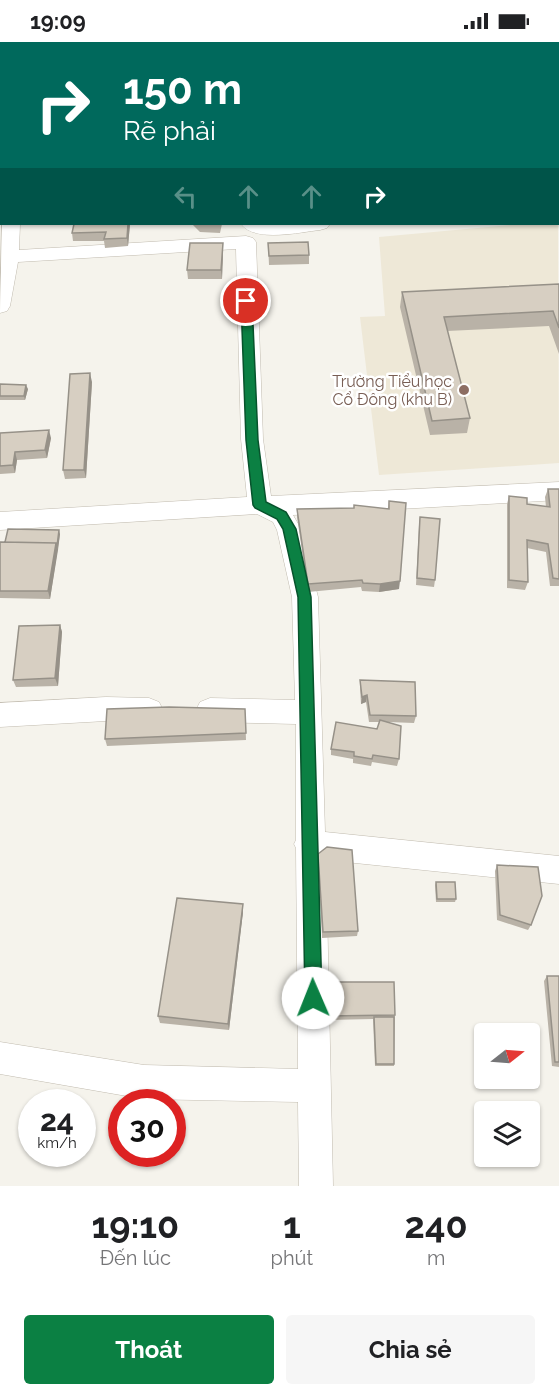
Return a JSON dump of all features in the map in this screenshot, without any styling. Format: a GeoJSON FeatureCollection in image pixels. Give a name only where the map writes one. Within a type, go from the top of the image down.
{"type":"FeatureCollection","features":[{"type":"Feature","properties":{"kind":"street"},"geometry":{"type":"LineString","coordinates":[[0,306],[10,225]]}},
{"type":"Feature","properties":{"kind":"street"},"geometry":{"type":"LineString","coordinates":[[5,256],[248,233],[257,227],[271,229],[310,225]]}},
{"type":"Feature","properties":{"kind":"street"},"geometry":{"type":"LineString","coordinates":[[248,233],[252,440],[260,505]]}},
{"type":"Feature","properties":{"kind":"street"},"geometry":{"type":"LineString","coordinates":[[0,521],[260,505],[290,506],[461,498],[559,491]]}},
{"type":"Feature","properties":{"kind":"street"},"geometry":{"type":"LineString","coordinates":[[260,505],[281,516],[289,529],[305,597],[309,712],[309,844],[316,1186]]}},
{"type":"Feature","properties":{"kind":"street"},"geometry":{"type":"LineString","coordinates":[[0,716],[106,708],[309,712]]}},
{"type":"Feature","properties":{"kind":"street"},"geometry":{"type":"LineString","coordinates":[[309,844],[559,870]]}},
{"type":"Feature","properties":{"kind":"street"},"geometry":{"type":"LineString","coordinates":[[0,1058],[144,1082],[315,1086]]}},
{"type":"Feature","properties":{"kind":"shaded area","name":"Trường Tiểu học Cổ Đông (khu B)"},"geometry":{"type":"Polygon","coordinates":[[[511,225],[558,225],[559,463],[379,475],[360,317],[385,316],[379,237],[511,225]]]}},
{"type":"Feature","properties":{"kind":"building"},"geometry":{"type":"Polygon","coordinates":[[[74,225],[128,225],[127,238],[104,239],[106,232],[72,233],[74,225]]]}},
{"type":"Feature","properties":{"kind":"building"},"geometry":{"type":"Polygon","coordinates":[[[308,242],[309,255],[269,256],[268,243],[308,242]]]}},
{"type":"Feature","properties":{"kind":"building"},"geometry":{"type":"Polygon","coordinates":[[[190,243],[223,243],[221,270],[187,270],[190,243]]]}},
{"type":"Feature","properties":{"kind":"building"},"geometry":{"type":"Polygon","coordinates":[[[559,284],[559,328],[553,311],[444,317],[470,418],[432,421],[402,292],[559,284]]]}},
{"type":"Feature","properties":{"kind":"building"},"geometry":{"type":"Polygon","coordinates":[[[90,373],[84,470],[63,470],[70,374],[90,373]]]}},
{"type":"Feature","properties":{"kind":"building"},"geometry":{"type":"Polygon","coordinates":[[[0,384],[26,385],[24,396],[0,396],[0,384]]]}},
{"type":"Feature","properties":{"kind":"building"},"geometry":{"type":"Polygon","coordinates":[[[49,430],[45,450],[15,452],[13,465],[0,466],[0,433],[49,430]]]}},
{"type":"Feature","properties":{"kind":"building"},"geometry":{"type":"Polygon","coordinates":[[[548,489],[559,489],[559,579],[553,578],[548,544],[527,540],[528,582],[509,580],[509,496],[527,498],[527,504],[550,507],[548,489]]]}},
{"type":"Feature","properties":{"kind":"building"},"geometry":{"type":"Polygon","coordinates":[[[389,501],[406,503],[400,581],[380,584],[363,583],[362,580],[308,584],[297,509],[354,508],[354,505],[389,509],[389,501]]]}},
{"type":"Feature","properties":{"kind":"building"},"geometry":{"type":"Polygon","coordinates":[[[420,517],[440,519],[435,580],[417,578],[420,517]]]}},
{"type":"Feature","properties":{"kind":"building"},"geometry":{"type":"Polygon","coordinates":[[[8,529],[59,530],[57,546],[56,543],[5,542],[8,529]]]}},
{"type":"Feature","properties":{"kind":"building"},"geometry":{"type":"Polygon","coordinates":[[[0,542],[56,543],[48,591],[0,591],[0,542]]]}},
{"type":"Feature","properties":{"kind":"building"},"geometry":{"type":"Polygon","coordinates":[[[60,625],[55,678],[13,680],[19,626],[60,625]]]}},
{"type":"Feature","properties":{"kind":"building"},"geometry":{"type":"Polygon","coordinates":[[[360,680],[415,682],[416,716],[370,715],[367,695],[362,697],[360,680]]]}},
{"type":"Feature","properties":{"kind":"building"},"geometry":{"type":"Polygon","coordinates":[[[169,707],[245,709],[246,733],[105,739],[107,709],[169,707]]]}},
{"type":"Feature","properties":{"kind":"building"},"geometry":{"type":"Polygon","coordinates":[[[380,720],[401,726],[399,759],[373,755],[372,759],[354,756],[354,752],[331,749],[336,722],[377,729],[380,720]]]}},
{"type":"Feature","properties":{"kind":"building"},"geometry":{"type":"Polygon","coordinates":[[[327,847],[352,850],[358,931],[323,932],[318,854],[327,847]]]}},
{"type":"Feature","properties":{"kind":"building"},"geometry":{"type":"Polygon","coordinates":[[[497,865],[538,867],[542,896],[531,925],[500,915],[497,865]]]}},
{"type":"Feature","properties":{"kind":"building"},"geometry":{"type":"Polygon","coordinates":[[[436,882],[455,882],[456,899],[437,899],[436,882]]]}},
{"type":"Feature","properties":{"kind":"building"},"geometry":{"type":"Polygon","coordinates":[[[177,898],[243,904],[228,1024],[158,1016],[177,898]]]}},
{"type":"Feature","properties":{"kind":"building"},"geometry":{"type":"Polygon","coordinates":[[[547,976],[559,976],[559,1062],[555,1062],[547,976]]]}},
{"type":"Feature","properties":{"kind":"building"},"geometry":{"type":"Polygon","coordinates":[[[328,982],[394,982],[395,1015],[328,1016],[328,982]]]}},
{"type":"Feature","properties":{"kind":"building"},"geometry":{"type":"Polygon","coordinates":[[[374,1017],[394,1017],[394,1064],[376,1064],[374,1017]]]}},
{"type":"Feature","properties":{"kind":"place","name":"Trường Tiểu học Cổ Đông (khu B)"},"geometry":{"type":"Point","coordinates":[464,390]}},
{"type":"Feature","properties":{"kind":"route"},"geometry":{"type":"LineString","coordinates":[[246,301],[252,440],[260,505],[281,516],[289,529],[305,597],[313,998]]}}]}
